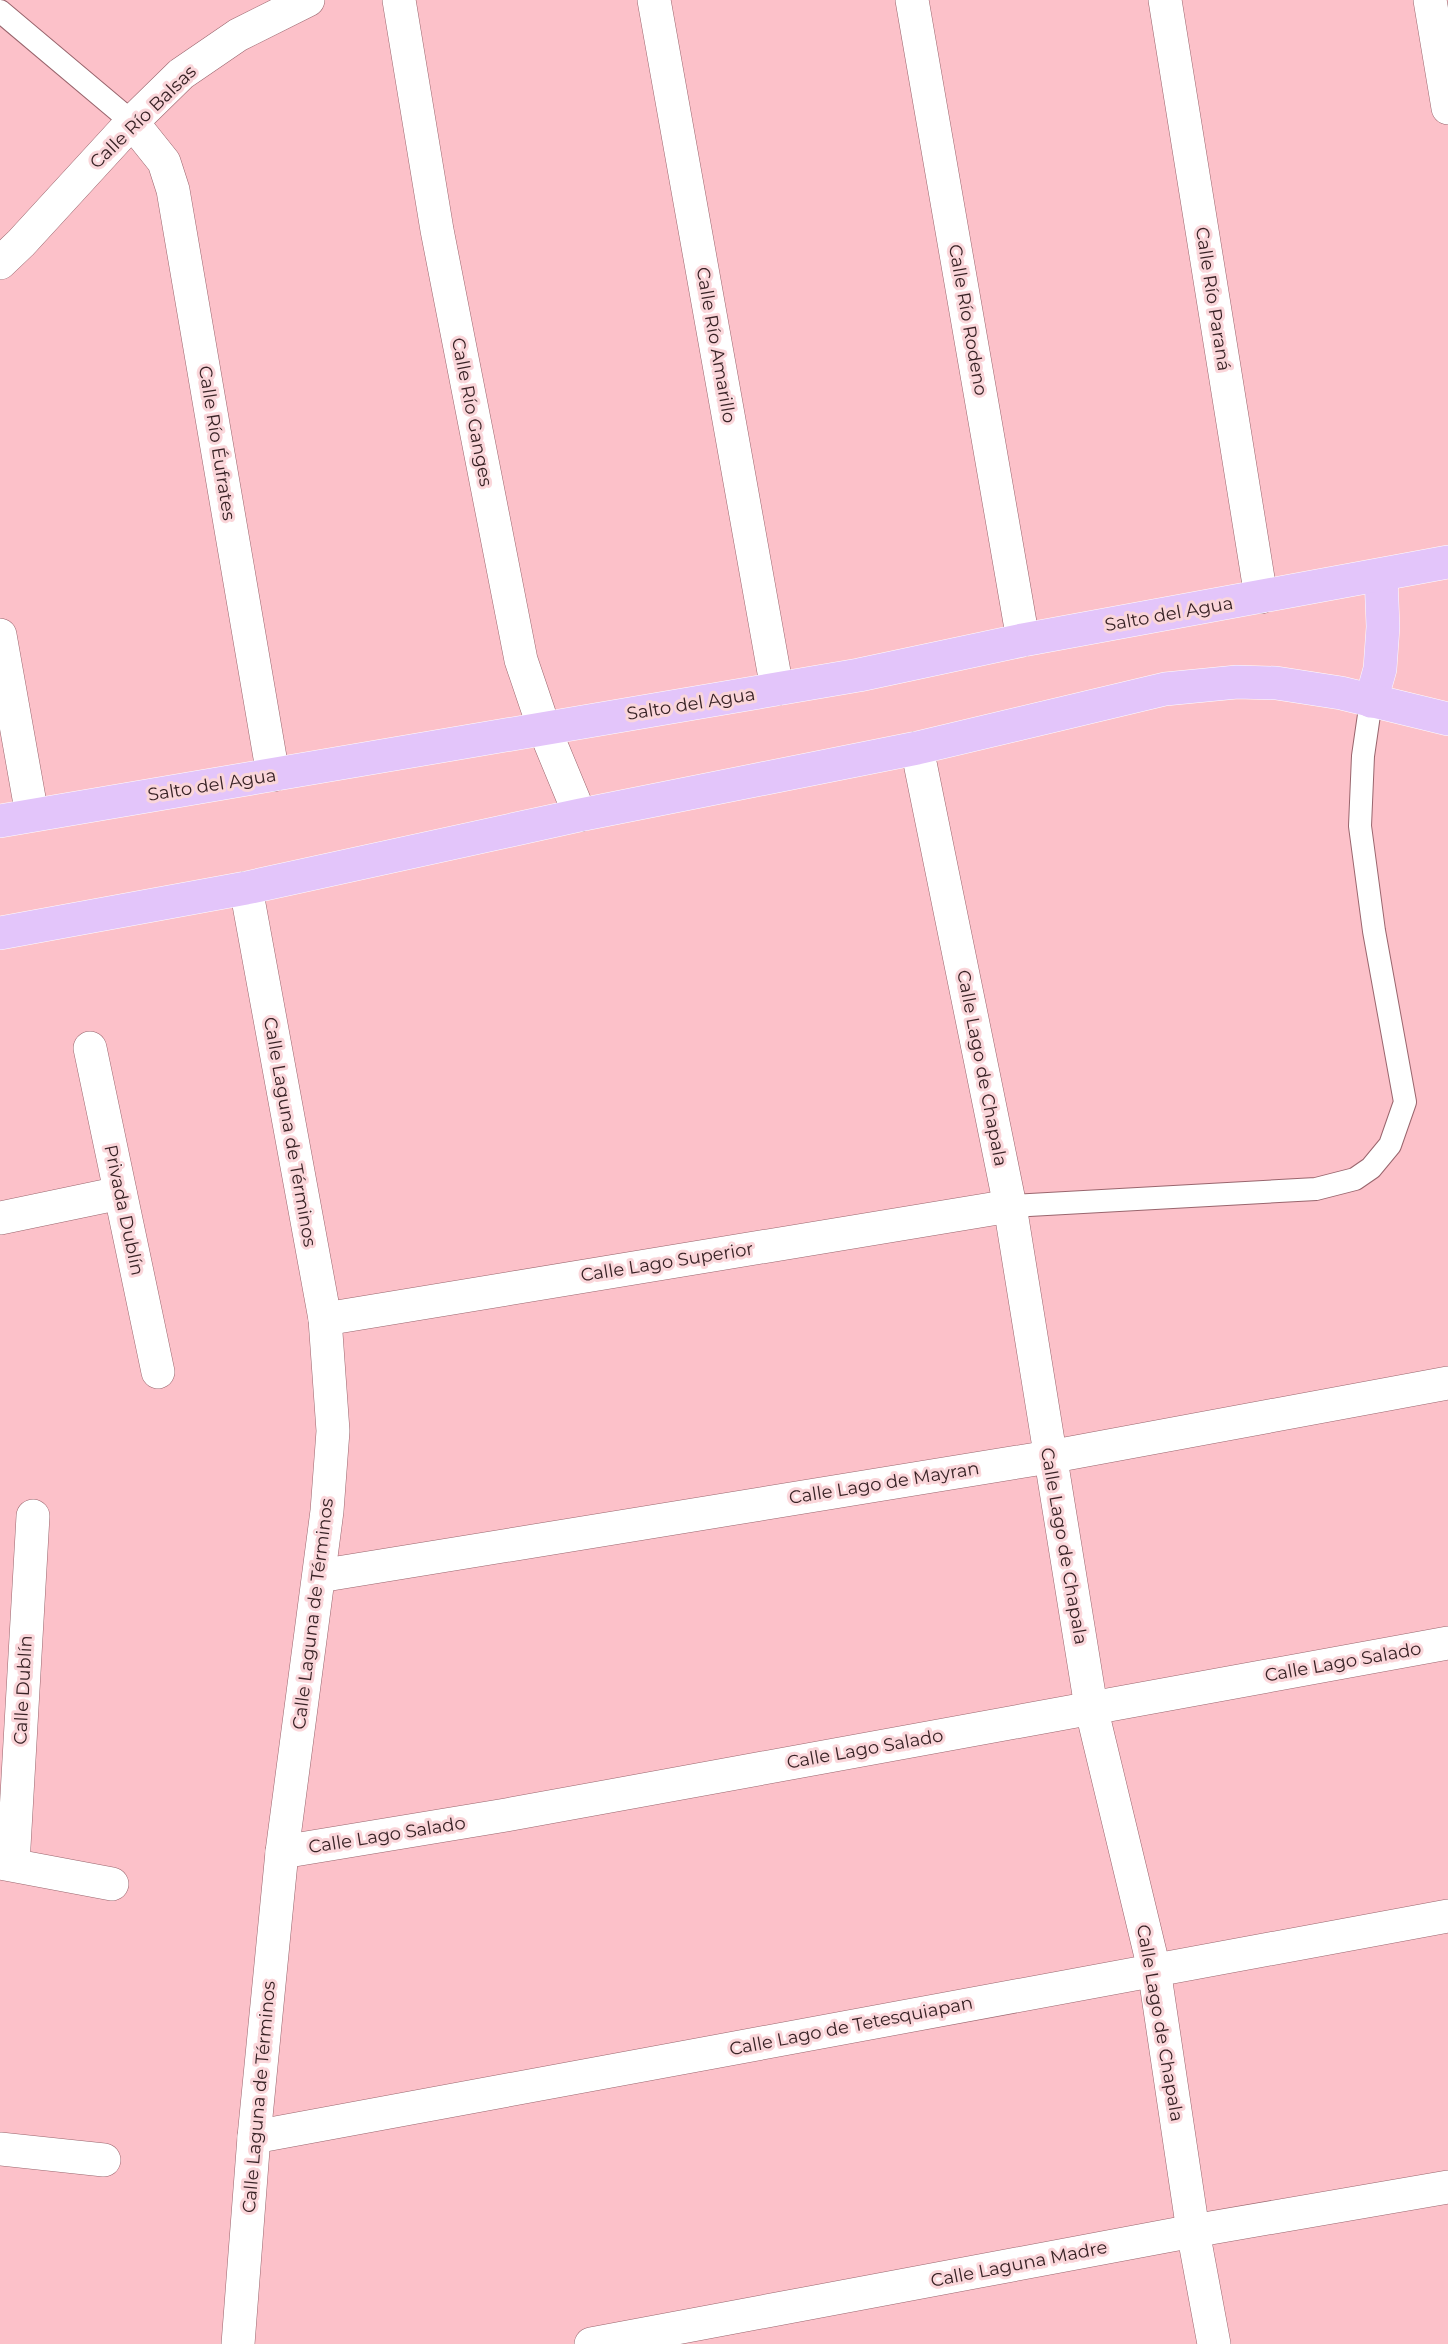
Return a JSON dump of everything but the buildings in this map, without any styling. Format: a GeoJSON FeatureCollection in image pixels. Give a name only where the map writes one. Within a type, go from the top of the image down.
{"type":"FeatureCollection","features":[{"type":"Feature","properties":{"kind":"main road","name":"Salto del Agua"},"geometry":{"type":"LineString","coordinates":[[0,821],[859,675],[1023,640],[1448,562]]}},
{"type":"Feature","properties":{"kind":"main road"},"geometry":{"type":"LineString","coordinates":[[1371,701],[1380,669],[1383,627],[1381,576]]}},
{"type":"Feature","properties":{"kind":"main road"},"geometry":{"type":"LineString","coordinates":[[0,933],[246,888],[580,815],[917,748],[1165,689],[1237,682],[1308,687],[1448,719]]}},
{"type":"Feature","properties":{"kind":"street","name":"Calle Río Balsas"},"geometry":{"type":"LineString","coordinates":[[0,263],[132,122],[181,74],[238,35],[308,0]]}},
{"type":"Feature","properties":{"kind":"street","name":"Calle Río Ganges"},"geometry":{"type":"LineString","coordinates":[[399,0],[440,241],[521,660],[543,728],[580,815]]}},
{"type":"Feature","properties":{"kind":"street","name":"Calle Río Amarillo"},"geometry":{"type":"LineString","coordinates":[[654,0],[777,689]]}},
{"type":"Feature","properties":{"kind":"street","name":"Calle Río Rodeno"},"geometry":{"type":"LineString","coordinates":[[912,0],[1023,640]]}},
{"type":"Feature","properties":{"kind":"street","name":"Calle Río Paraná"},"geometry":{"type":"LineString","coordinates":[[1166,0],[1261,597]]}},
{"type":"Feature","properties":{"kind":"street"},"geometry":{"type":"LineString","coordinates":[[1430,0],[1443,49],[1448,108]]}},
{"type":"Feature","properties":{"kind":"street","name":"Calle Río Éufrates"},"geometry":{"type":"LineString","coordinates":[[132,122],[164,162],[173,190],[273,775]]}},
{"type":"Feature","properties":{"kind":"street"},"geometry":{"type":"LineString","coordinates":[[0,634],[32,815]]}},
{"type":"Feature","properties":{"kind":"street","name":"Calle Lago de Chapala"},"geometry":{"type":"LineString","coordinates":[[917,748],[1010,1206],[1091,1707],[1154,1969],[1194,2231],[1214,2344]]}},
{"type":"Feature","properties":{"kind":"street","name":"Calle Laguna de Términos"},"geometry":{"type":"LineString","coordinates":[[238,2344],[254,2137],[282,1852],[327,1511],[333,1431],[325,1319],[246,888]]}},
{"type":"Feature","properties":{"kind":"street","name":"Privada Dublín"},"geometry":{"type":"LineString","coordinates":[[90,1048],[158,1372]]}},
{"type":"Feature","properties":{"kind":"street"},"geometry":{"type":"LineString","coordinates":[[0,1218],[120,1193]]}},
{"type":"Feature","properties":{"kind":"street","name":"Calle Lago Superior"},"geometry":{"type":"LineString","coordinates":[[325,1319],[1010,1206]]}},
{"type":"Feature","properties":{"kind":"street","name":"Calle Lago de Mayran"},"geometry":{"type":"LineString","coordinates":[[319,1576],[1049,1456],[1448,1383]]}},
{"type":"Feature","properties":{"kind":"street","name":"Calle Dublín"},"geometry":{"type":"LineString","coordinates":[[7,1864],[13,1657],[33,1516]]}},
{"type":"Feature","properties":{"kind":"street","name":"Calle Lago Salado"},"geometry":{"type":"LineString","coordinates":[[282,1852],[506,1815],[1448,1643]]}},
{"type":"Feature","properties":{"kind":"street"},"geometry":{"type":"LineString","coordinates":[[7,1864],[112,1884]]}},
{"type":"Feature","properties":{"kind":"street","name":"Calle Lago de Tetesquiapan"},"geometry":{"type":"LineString","coordinates":[[254,2137],[1448,1916]]}},
{"type":"Feature","properties":{"kind":"street"},"geometry":{"type":"LineString","coordinates":[[0,2149],[104,2160]]}},
{"type":"Feature","properties":{"kind":"street","name":"Calle Laguna Madre"},"geometry":{"type":"LineString","coordinates":[[591,2344],[1194,2231],[1448,2187]]}},
{"type":"Feature","properties":{"kind":"lane"},"geometry":{"type":"LineString","coordinates":[[0,11],[132,122]]}},
{"type":"Feature","properties":{"kind":"lane"},"geometry":{"type":"LineString","coordinates":[[1010,1206],[1316,1189],[1355,1179],[1371,1168],[1390,1145],[1405,1102],[1374,931],[1360,826],[1363,756],[1371,701]]}}]}
